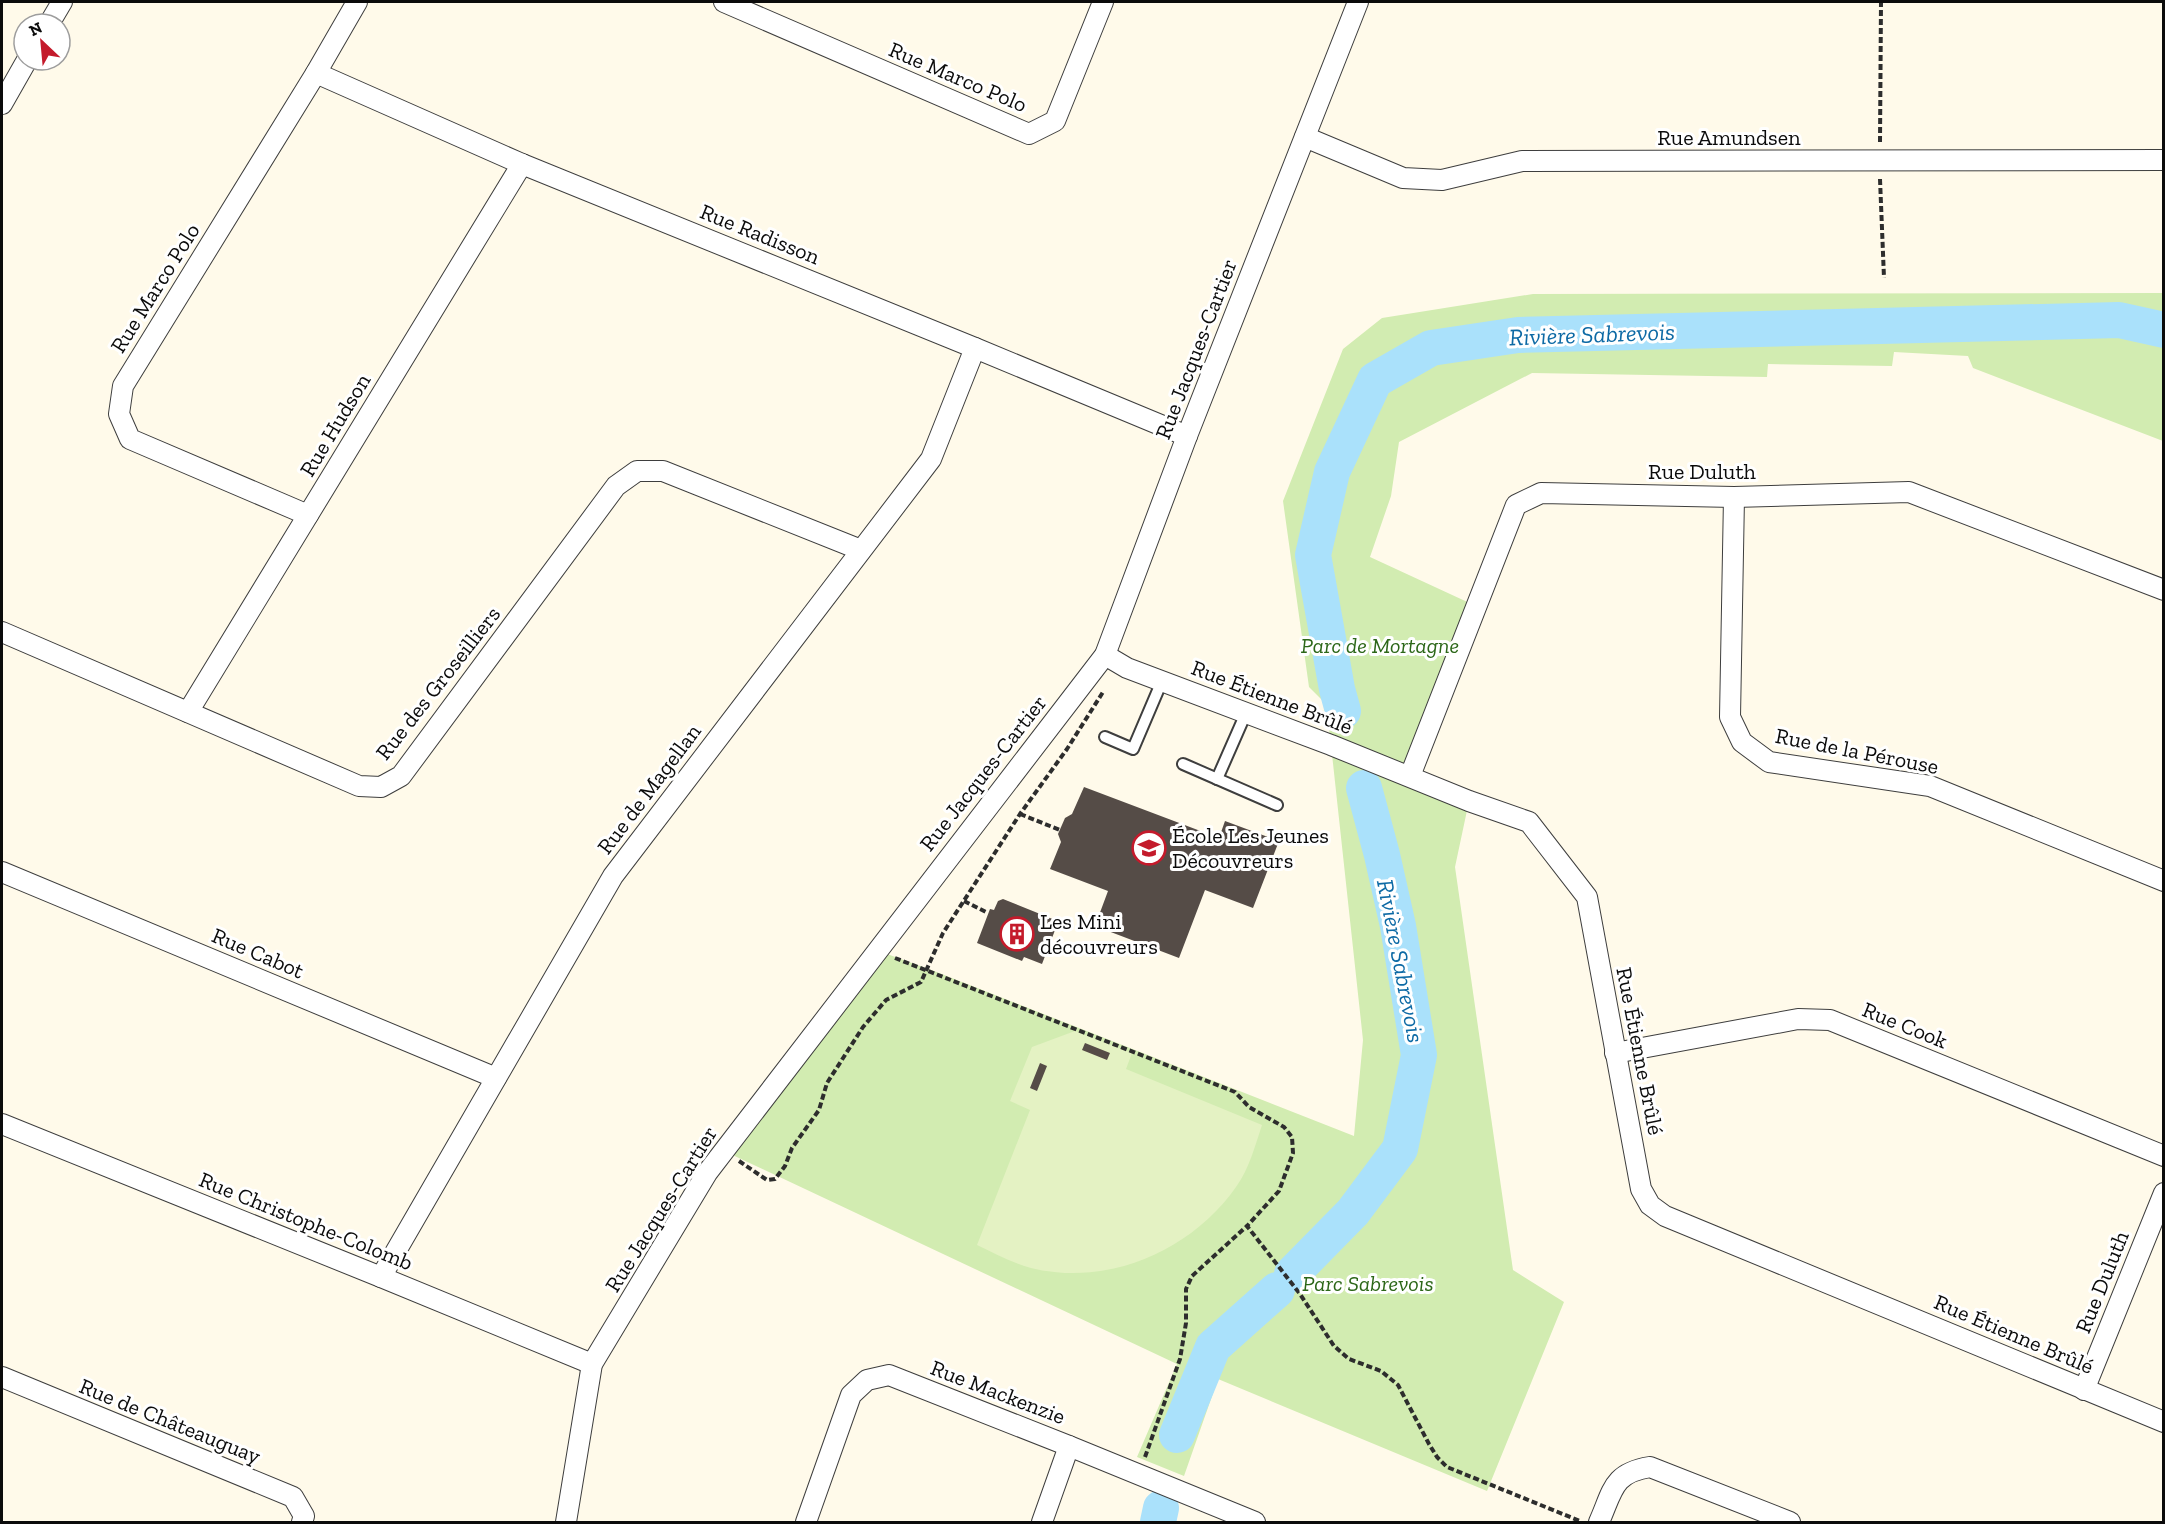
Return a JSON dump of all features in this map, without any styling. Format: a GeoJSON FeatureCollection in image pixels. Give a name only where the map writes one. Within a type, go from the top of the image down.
{"type":"FeatureCollection","features":[{"type":"Feature","properties":{"kind":"street","name":"Rue Marco Polo"},"geometry":{"type":"LineString","coordinates":[[308,515],[130,439],[119,414],[123,386],[316,73],[357,2]]}},
{"type":"Feature","properties":{"kind":"street","name":"Rue Marco Polo"},"geometry":{"type":"LineString","coordinates":[[724,2],[1029,134],[1055,121],[1103,2]]}},
{"type":"Feature","properties":{"kind":"street","name":"Rue Jacques-Cartier"},"geometry":{"type":"LineString","coordinates":[[566,1522],[592,1364],[707,1173],[876,950],[1105,655],[1187,436],[1358,2]]}},
{"type":"Feature","properties":{"kind":"street"},"geometry":{"type":"LineString","coordinates":[[2,104],[20,72]]}},
{"type":"Feature","properties":{"kind":"street","name":"Rue Radisson"},"geometry":{"type":"LineString","coordinates":[[316,73],[522,164],[1187,436]]}},
{"type":"Feature","properties":{"kind":"street","name":"Rue Amundsen"},"geometry":{"type":"LineString","coordinates":[[1305,137],[1403,178],[1442,180],[1522,161],[2163,160]]}},
{"type":"Feature","properties":{"kind":"street","name":"Rue Hudson"},"geometry":{"type":"LineString","coordinates":[[188,712],[522,164]]}},
{"type":"Feature","properties":{"kind":"street","name":"Rue de Magellan"},"geometry":{"type":"LineString","coordinates":[[381,1276],[613,876],[931,459],[975,348]]}},
{"type":"Feature","properties":{"kind":"street","name":"Rue des Groseilliers"},"geometry":{"type":"LineString","coordinates":[[2,632],[359,786],[381,787],[400,776],[616,486],[636,471],[663,471],[861,550]]}},
{"type":"Feature","properties":{"kind":"street","name":"Rue Duluth"},"geometry":{"type":"LineString","coordinates":[[1410,776],[1516,505],[1541,493],[1734,497],[1909,492],[2163,590]]}},
{"type":"Feature","properties":{"kind":"street","name":"Rue de la Pérouse"},"geometry":{"type":"LineString","coordinates":[[1734,497],[1730,717],[1742,742],[1769,762],[1930,786],[2163,881]]}},
{"type":"Feature","properties":{"kind":"street","name":"Rue Étienne Brûlé"},"geometry":{"type":"LineString","coordinates":[[1105,655],[1127,668],[1410,776],[1469,801],[1529,822],[1587,897],[1641,1189],[1650,1205],[1665,1216],[2163,1422]]}},
{"type":"Feature","properties":{"kind":"street","name":"Rue Cabot"},"geometry":{"type":"LineString","coordinates":[[2,872],[496,1078]]}},
{"type":"Feature","properties":{"kind":"street","name":"Rue Cook"},"geometry":{"type":"LineString","coordinates":[[1615,1053],[1798,1019],[1830,1020],[2163,1156]]}},
{"type":"Feature","properties":{"kind":"street","name":"Rue Christophe-Colomb"},"geometry":{"type":"LineString","coordinates":[[2,1124],[381,1276],[592,1364]]}},
{"type":"Feature","properties":{"kind":"street","name":"Rue Duluth"},"geometry":{"type":"LineString","coordinates":[[2084,1390],[2163,1193]]}},
{"type":"Feature","properties":{"kind":"street","name":"Rue Mackenzie"},"geometry":{"type":"LineString","coordinates":[[806,1522],[852,1395],[867,1380],[889,1375],[1255,1522]]}},
{"type":"Feature","properties":{"kind":"street","name":"Rue de Châteauguay"},"geometry":{"type":"LineString","coordinates":[[2,1377],[293,1497],[304,1516],[302,1522]]}},
{"type":"Feature","properties":{"kind":"street"},"geometry":{"type":"LineString","coordinates":[[1042,1522],[1069,1446]]}},
{"type":"Feature","properties":{"kind":"street"},"geometry":{"type":"LineString","coordinates":[[1599,1522],[1617,1481],[1632,1469],[1650,1467],[1790,1522]]}},
{"type":"Feature","properties":{"kind":"lane"},"geometry":{"type":"LineString","coordinates":[[1105,737],[1133,749],[1162,681]]}},
{"type":"Feature","properties":{"kind":"lane"},"geometry":{"type":"LineString","coordinates":[[1217,779],[1246,713]]}},
{"type":"Feature","properties":{"kind":"lane"},"geometry":{"type":"LineString","coordinates":[[1183,764],[1277,805]]}},
{"type":"Feature","properties":{"kind":"path"},"geometry":{"type":"LineString","coordinates":[[1881,2],[1880,161],[1884,278]]}},
{"type":"Feature","properties":{"kind":"path"},"geometry":{"type":"LineString","coordinates":[[724,1151],[767,1180],[775,1179],[785,1166],[792,1148],[819,1110],[826,1083],[863,1027],[886,1000],[921,982],[943,933],[1020,814],[1067,749],[1104,691],[1103,685],[1089,676]]}},
{"type":"Feature","properties":{"kind":"path"},"geometry":{"type":"LineString","coordinates":[[1020,814],[1060,830]]}},
{"type":"Feature","properties":{"kind":"path"},"geometry":{"type":"LineString","coordinates":[[964,901],[988,913]]}},
{"type":"Feature","properties":{"kind":"path"},"geometry":{"type":"LineString","coordinates":[[876,950],[1235,1092],[1249,1107],[1284,1127],[1292,1137],[1293,1154],[1278,1191],[1247,1226],[1192,1276],[1186,1289],[1186,1323],[1180,1359],[1138,1474]]}},
{"type":"Feature","properties":{"kind":"path"},"geometry":{"type":"LineString","coordinates":[[1247,1226],[1300,1294],[1334,1346],[1349,1359],[1381,1371],[1398,1385],[1429,1444],[1447,1467],[1583,1522]]}},
{"type":"Feature","properties":{"kind":"green space","name":"Parc Sabrevois"},"geometry":{"type":"Polygon","coordinates":[[[2163,293],[2163,441],[1973,368],[1968,356],[1894,352],[1892,366],[1768,364],[1767,377],[1532,373],[1399,442],[1391,496],[1370,557],[1476,606],[1410,776],[1469,801],[1455,867],[1513,1270],[1564,1302],[1487,1491],[1218,1379],[1184,1476],[1137,1457],[1177,1364],[724,1151],[876,950],[1354,1136],[1363,1040],[1331,745],[1326,704],[1309,687],[1283,501],[1343,349],[1382,318],[1533,294],[2163,293]]]}},
{"type":"Feature","properties":{"kind":"green space"},"geometry":{"type":"Polygon","coordinates":[[[1075,1031],[1132,1053],[1126,1069],[1262,1125],[1241,1180],[1217,1210],[1196,1229],[1172,1246],[1146,1259],[1118,1268],[1060,1273],[1024,1266],[977,1245],[1030,1110],[1010,1101],[1032,1047],[1075,1031]]]}},
{"type":"Feature","properties":{"kind":"building"},"geometry":{"type":"Polygon","coordinates":[[[1084,787],[1219,838],[1225,821],[1279,841],[1253,908],[1205,890],[1179,958],[1095,926],[1108,891],[1050,869],[1061,842],[1058,834],[1065,818],[1072,814],[1084,787]]]}},
{"type":"Feature","properties":{"kind":"building","name":"Les Mini découvreurs"},"geometry":{"type":"Polygon","coordinates":[[[1003,899],[1055,920],[1057,925],[1042,964],[1024,957],[1022,961],[977,943],[990,909],[994,910],[998,901],[1003,899]]]}},
{"type":"Feature","properties":{"kind":"building"},"geometry":{"type":"Polygon","coordinates":[[[1085,1043],[1110,1053],[1107,1060],[1082,1050],[1085,1043]]]}},
{"type":"Feature","properties":{"kind":"building"},"geometry":{"type":"Polygon","coordinates":[[[1040,1063],[1047,1066],[1037,1091],[1030,1088],[1040,1063]]]}},
{"type":"Feature","properties":{"kind":"waterway","name":"Rivière Sabrevois"},"geometry":{"type":"LineString","coordinates":[[1343,711],[1313,555],[1332,472],[1375,380],[1431,348],[1518,335],[2119,320],[2164,330]]}},
{"type":"Feature","properties":{"kind":"waterway","name":"Rivière Sabrevois"},"geometry":{"type":"LineString","coordinates":[[1292,1274],[1353,1212],[1400,1149],[1419,1055],[1398,926],[1364,788]]}},
{"type":"Feature","properties":{"kind":"waterway","name":"Rivière Sabrevois"},"geometry":{"type":"LineString","coordinates":[[1177,1435],[1213,1347],[1277,1290]]}},
{"type":"Feature","properties":{"kind":"waterway","name":"Rivière Sabrevois"},"geometry":{"type":"LineString","coordinates":[[1158,1522],[1161,1508]]}},
{"type":"Feature","properties":{"kind":"place","name":"École Les Jeunes Découvreurs"},"geometry":{"type":"Point","coordinates":[1149,848]}},
{"type":"Feature","properties":{"kind":"place","name":"Les Mini découvreurs"},"geometry":{"type":"Point","coordinates":[1017,934]}},
{"type":"Feature","properties":{"kind":"park label","name":"Parc de Mortagne"},"geometry":{"type":"Point","coordinates":[1380,645]}}]}
